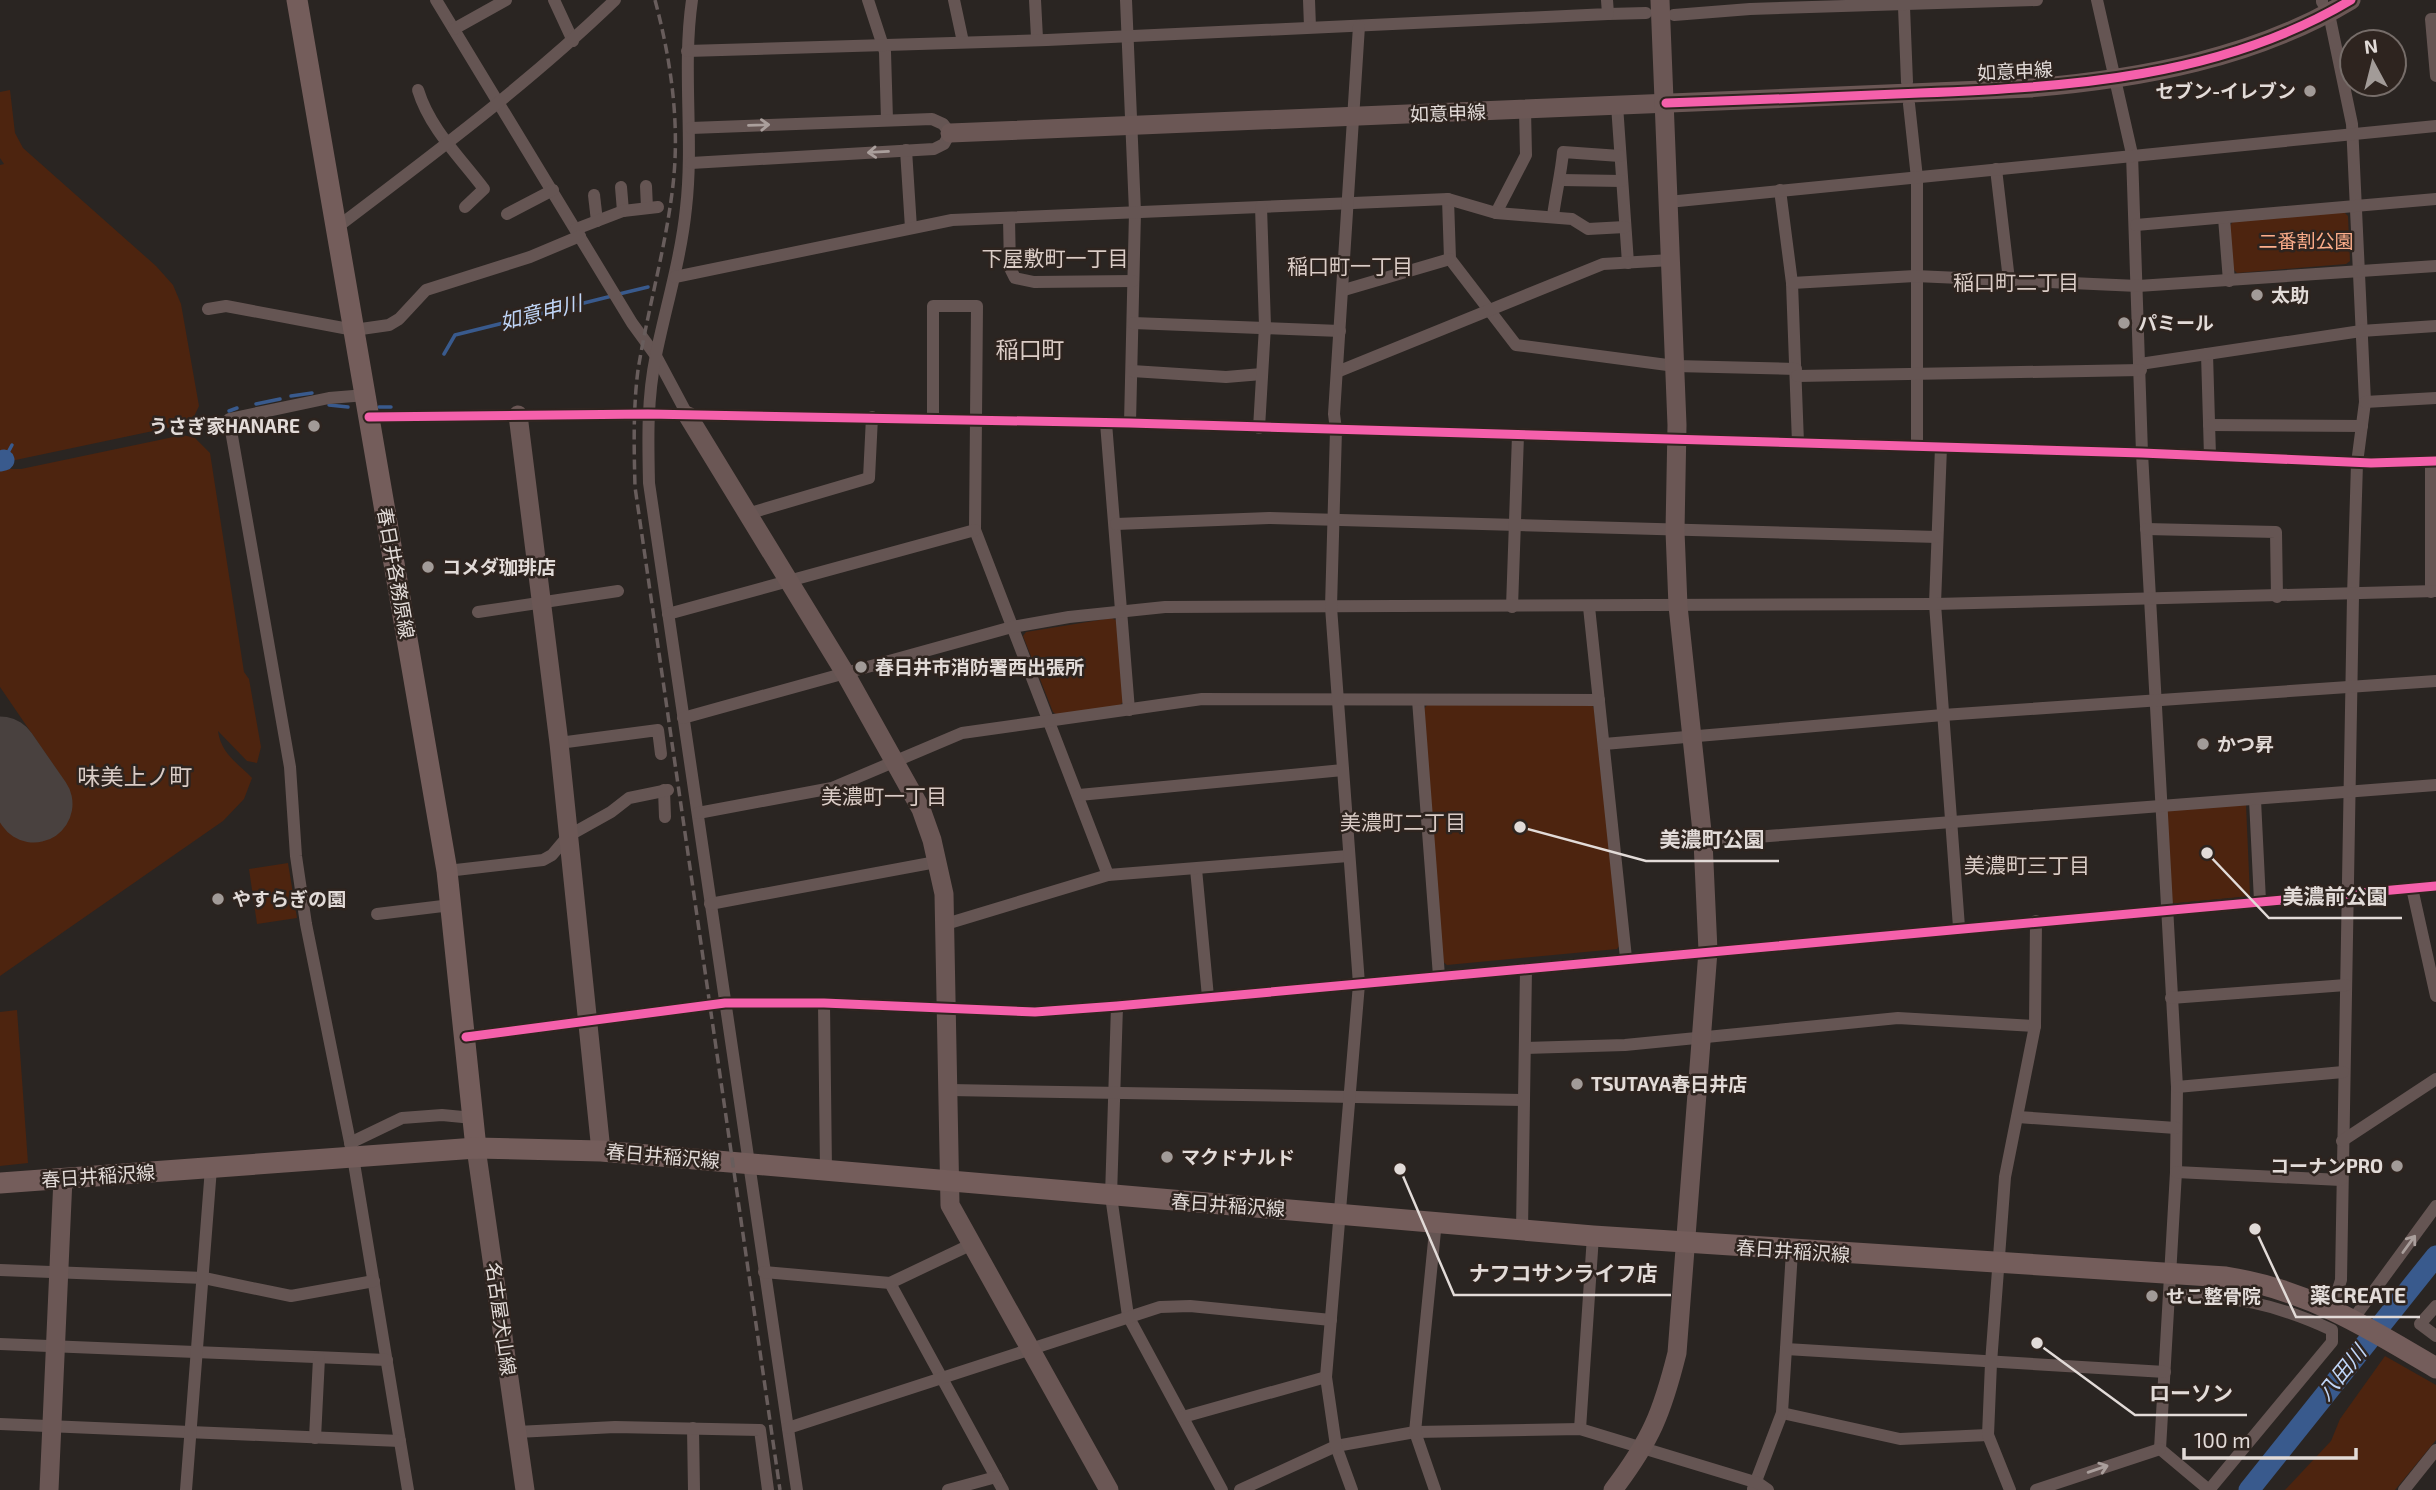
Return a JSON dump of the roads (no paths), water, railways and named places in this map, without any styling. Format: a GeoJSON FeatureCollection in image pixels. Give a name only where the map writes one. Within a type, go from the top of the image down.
{"type":"FeatureCollection","features":[{"type":"Feature","properties":{"kind":"main road","name":"春日井各務原線"},"geometry":{"type":"LineString","coordinates":[[297,0],[447,871],[476,1148]]}},
{"type":"Feature","properties":{"kind":"main road","name":"春日井稲沢線"},"geometry":{"type":"LineString","coordinates":[[0,1183],[211,1168],[351,1150],[476,1148],[601,1151],[1593,1236],[1792,1251],[2171,1272],[2260,1282],[2293,1291],[2359,1321],[2436,1368]]}},
{"type":"Feature","properties":{"kind":"street"},"geometry":{"type":"LineString","coordinates":[[436,0],[615,295],[656,356],[688,416],[845,673],[921,809],[944,894],[950,1090],[950,1205],[1109,1490]]}},
{"type":"Feature","properties":{"kind":"street"},"geometry":{"type":"LineString","coordinates":[[454,29],[506,0]]}},
{"type":"Feature","properties":{"kind":"street"},"geometry":{"type":"LineString","coordinates":[[554,0],[573,41]]}},
{"type":"Feature","properties":{"kind":"street"},"geometry":{"type":"LineString","coordinates":[[336,228],[499,102],[573,41],[615,0]]}},
{"type":"Feature","properties":{"kind":"street"},"geometry":{"type":"LineString","coordinates":[[692,0],[687,51],[691,163],[675,277],[656,356],[648,414],[649,483],[797,1490]]}},
{"type":"Feature","properties":{"kind":"street"},"geometry":{"type":"LineString","coordinates":[[868,0],[883,43],[887,120]]}},
{"type":"Feature","properties":{"kind":"street"},"geometry":{"type":"LineString","coordinates":[[954,0],[963,42]]}},
{"type":"Feature","properties":{"kind":"street"},"geometry":{"type":"LineString","coordinates":[[1035,0],[1037,38]]}},
{"type":"Feature","properties":{"kind":"street"},"geometry":{"type":"LineString","coordinates":[[1126,0],[1135,212],[1130,423]]}},
{"type":"Feature","properties":{"kind":"street"},"geometry":{"type":"LineString","coordinates":[[1309,0],[1310,27]]}},
{"type":"Feature","properties":{"kind":"street"},"geometry":{"type":"LineString","coordinates":[[1607,0],[1608,14]]}},
{"type":"Feature","properties":{"kind":"street"},"geometry":{"type":"LineString","coordinates":[[1674,15],[1739,12],[1749,4],[1904,6],[2038,0]]}},
{"type":"Feature","properties":{"kind":"street"},"geometry":{"type":"LineString","coordinates":[[2097,0],[2132,154],[2149,600],[2177,1087],[2176,1172],[2160,1449]]}},
{"type":"Feature","properties":{"kind":"street","name":"如意申線"},"geometry":{"type":"LineString","coordinates":[[950,133],[2029,88],[2115,80],[2207,60],[2324,5],[2351,0]]}},
{"type":"Feature","properties":{"kind":"street"},"geometry":{"type":"LineString","coordinates":[[2324,5],[2352,124],[2365,402],[2357,463],[2353,596],[2341,1280],[2332,1308]]}},
{"type":"Feature","properties":{"kind":"street"},"geometry":{"type":"LineString","coordinates":[[687,51],[1359,26],[1608,14],[1653,6],[1666,103],[1677,439],[1675,531],[1678,606],[1703,841],[1708,951],[1677,1353],[1665,1403],[1644,1448],[1613,1490]]}},
{"type":"Feature","properties":{"kind":"street"},"geometry":{"type":"LineString","coordinates":[[1904,6],[1907,82]]}},
{"type":"Feature","properties":{"kind":"street"},"geometry":{"type":"LineString","coordinates":[[2436,19],[2431,19],[2436,76]]}},
{"type":"Feature","properties":{"kind":"street"},"geometry":{"type":"LineString","coordinates":[[1352,1490],[1336,1446],[1325,1377],[1342,1213],[1359,984],[1331,607],[1336,430],[1334,414],[1359,26]]}},
{"type":"Feature","properties":{"kind":"street"},"geometry":{"type":"LineString","coordinates":[[418,90],[425,111],[441,136],[450,141],[484,190],[465,207]]}},
{"type":"Feature","properties":{"kind":"street"},"geometry":{"type":"LineString","coordinates":[[1909,104],[1917,178],[1917,446]]}},
{"type":"Feature","properties":{"kind":"street"},"geometry":{"type":"LineString","coordinates":[[1617,105],[1628,263]]}},
{"type":"Feature","properties":{"kind":"street"},"geometry":{"type":"LineString","coordinates":[[1496,213],[1526,155],[1525,110]]}},
{"type":"Feature","properties":{"kind":"street"},"geometry":{"type":"LineString","coordinates":[[691,128],[932,119],[943,124],[950,133],[944,144],[934,149],[691,163]]}},
{"type":"Feature","properties":{"kind":"street"},"geometry":{"type":"LineString","coordinates":[[1668,202],[2436,126]]}},
{"type":"Feature","properties":{"kind":"street"},"geometry":{"type":"LineString","coordinates":[[906,150],[911,228]]}},
{"type":"Feature","properties":{"kind":"street"},"geometry":{"type":"LineString","coordinates":[[1553,216],[1557,185],[1561,180],[1563,152],[1620,156]]}},
{"type":"Feature","properties":{"kind":"street"},"geometry":{"type":"LineString","coordinates":[[1996,169],[2009,280]]}},
{"type":"Feature","properties":{"kind":"street"},"geometry":{"type":"LineString","coordinates":[[1561,180],[1622,181]]}},
{"type":"Feature","properties":{"kind":"street"},"geometry":{"type":"LineString","coordinates":[[208,309],[226,306],[354,330],[389,325],[399,319],[426,290],[530,257],[597,221],[623,211],[652,208],[646,186]]}},
{"type":"Feature","properties":{"kind":"street"},"geometry":{"type":"LineString","coordinates":[[621,187],[623,211]]}},
{"type":"Feature","properties":{"kind":"street"},"geometry":{"type":"LineString","coordinates":[[507,214],[552,190]]}},
{"type":"Feature","properties":{"kind":"street"},"geometry":{"type":"LineString","coordinates":[[1780,190],[1792,283],[1798,443]]}},
{"type":"Feature","properties":{"kind":"street"},"geometry":{"type":"LineString","coordinates":[[594,195],[597,221]]}},
{"type":"Feature","properties":{"kind":"street"},"geometry":{"type":"LineString","coordinates":[[2136,225],[2436,198]]}},
{"type":"Feature","properties":{"kind":"street"},"geometry":{"type":"LineString","coordinates":[[1448,199],[1450,259],[1516,345],[1675,366],[1797,373],[2140,367],[2361,331],[2436,326]]}},
{"type":"Feature","properties":{"kind":"street"},"geometry":{"type":"LineString","coordinates":[[675,277],[951,220],[1448,199],[1496,213],[1572,219],[1588,229],[1625,227]]}},
{"type":"Feature","properties":{"kind":"street"},"geometry":{"type":"LineString","coordinates":[[1259,428],[1265,326],[1261,206]]}},
{"type":"Feature","properties":{"kind":"street"},"geometry":{"type":"LineString","coordinates":[[1009,218],[1010,268],[1016,278],[1034,282],[1133,281]]}},
{"type":"Feature","properties":{"kind":"street"},"geometry":{"type":"LineString","coordinates":[[2224,218],[2229,281]]}},
{"type":"Feature","properties":{"kind":"street"},"geometry":{"type":"LineString","coordinates":[[1343,290],[1450,259]]}},
{"type":"Feature","properties":{"kind":"street"},"geometry":{"type":"LineString","coordinates":[[1337,372],[1603,264],[1671,260]]}},
{"type":"Feature","properties":{"kind":"street"},"geometry":{"type":"LineString","coordinates":[[1792,283],[1915,276],[2138,286],[2436,266]]}},
{"type":"Feature","properties":{"kind":"street"},"geometry":{"type":"LineString","coordinates":[[933,419],[933,306],[977,306],[975,530],[1108,875]]}},
{"type":"Feature","properties":{"kind":"street"},"geometry":{"type":"LineString","coordinates":[[1133,323],[1340,331]]}},
{"type":"Feature","properties":{"kind":"street"},"geometry":{"type":"LineString","coordinates":[[2207,354],[2210,456]]}},
{"type":"Feature","properties":{"kind":"street"},"geometry":{"type":"LineString","coordinates":[[1132,372],[1226,377],[1262,374]]}},
{"type":"Feature","properties":{"kind":"street"},"geometry":{"type":"LineString","coordinates":[[366,396],[329,398],[229,419],[290,767],[296,856],[306,923],[351,1150],[408,1490]]}},
{"type":"Feature","properties":{"kind":"street"},"geometry":{"type":"LineString","coordinates":[[2365,402],[2436,398]]}},
{"type":"Feature","properties":{"kind":"street"},"geometry":{"type":"LineString","coordinates":[[369,417],[648,414],[1130,423],[2142,453],[2357,463],[2433,461],[2433,592],[1935,604],[1165,607],[1122,610],[1012,627],[683,718]]}},
{"type":"Feature","properties":{"kind":"street"},"geometry":{"type":"LineString","coordinates":[[518,415],[559,743],[601,1151]]}},
{"type":"Feature","properties":{"kind":"street"},"geometry":{"type":"LineString","coordinates":[[747,514],[869,478],[872,418]]}},
{"type":"Feature","properties":{"kind":"street"},"geometry":{"type":"LineString","coordinates":[[1106,423],[1129,710]]}},
{"type":"Feature","properties":{"kind":"street"},"geometry":{"type":"LineString","coordinates":[[2209,425],[2362,426]]}},
{"type":"Feature","properties":{"kind":"street"},"geometry":{"type":"LineString","coordinates":[[1512,607],[1518,435]]}},
{"type":"Feature","properties":{"kind":"street"},"geometry":{"type":"LineString","coordinates":[[1941,447],[1935,604],[1959,927]]}},
{"type":"Feature","properties":{"kind":"street"},"geometry":{"type":"LineString","coordinates":[[1116,524],[1269,518],[1937,537]]}},
{"type":"Feature","properties":{"kind":"street"},"geometry":{"type":"LineString","coordinates":[[2146,528],[2276,532],[2277,597]]}},
{"type":"Feature","properties":{"kind":"street"},"geometry":{"type":"LineString","coordinates":[[668,614],[975,530]]}},
{"type":"Feature","properties":{"kind":"street"},"geometry":{"type":"LineString","coordinates":[[478,612],[618,591]]}},
{"type":"Feature","properties":{"kind":"street"},"geometry":{"type":"LineString","coordinates":[[1589,607],[1626,958]]}},
{"type":"Feature","properties":{"kind":"street"},"geometry":{"type":"LineString","coordinates":[[1604,744],[1943,715],[2436,681]]}},
{"type":"Feature","properties":{"kind":"street"},"geometry":{"type":"LineString","coordinates":[[698,813],[832,788],[962,733],[1202,699],[1599,700]]}},
{"type":"Feature","properties":{"kind":"street"},"geometry":{"type":"LineString","coordinates":[[1418,700],[1439,976]]}},
{"type":"Feature","properties":{"kind":"street"},"geometry":{"type":"LineString","coordinates":[[559,743],[659,730],[661,754]]}},
{"type":"Feature","properties":{"kind":"street"},"geometry":{"type":"LineString","coordinates":[[1079,795],[1343,770]]}},
{"type":"Feature","properties":{"kind":"street"},"geometry":{"type":"LineString","coordinates":[[1703,841],[2436,785]]}},
{"type":"Feature","properties":{"kind":"street"},"geometry":{"type":"LineString","coordinates":[[447,871],[543,860],[552,855],[568,836],[611,812],[629,798],[666,790],[665,817]]}},
{"type":"Feature","properties":{"kind":"street"},"geometry":{"type":"LineString","coordinates":[[2255,800],[2260,901]]}},
{"type":"Feature","properties":{"kind":"street"},"geometry":{"type":"LineString","coordinates":[[946,924],[1108,875],[1349,856]]}},
{"type":"Feature","properties":{"kind":"street"},"geometry":{"type":"LineString","coordinates":[[710,904],[936,862]]}},
{"type":"Feature","properties":{"kind":"street"},"geometry":{"type":"LineString","coordinates":[[1196,869],[1208,998]]}},
{"type":"Feature","properties":{"kind":"street"},"geometry":{"type":"LineString","coordinates":[[466,1037],[725,1003],[824,1003],[1035,1012],[1117,1006],[1959,927],[2436,886]]}},
{"type":"Feature","properties":{"kind":"street"},"geometry":{"type":"LineString","coordinates":[[2412,888],[2436,996]]}},
{"type":"Feature","properties":{"kind":"street"},"geometry":{"type":"LineString","coordinates":[[377,914],[451,905]]}},
{"type":"Feature","properties":{"kind":"street"},"geometry":{"type":"LineString","coordinates":[[2010,1490],[1988,1435],[1991,1363],[2005,1177],[2035,1026],[2036,920]]}},
{"type":"Feature","properties":{"kind":"street"},"geometry":{"type":"LineString","coordinates":[[1522,1230],[1526,969]]}},
{"type":"Feature","properties":{"kind":"street"},"geometry":{"type":"LineString","coordinates":[[2171,998],[2346,985]]}},
{"type":"Feature","properties":{"kind":"street"},"geometry":{"type":"LineString","coordinates":[[824,1003],[826,1171]]}},
{"type":"Feature","properties":{"kind":"street"},"geometry":{"type":"LineString","coordinates":[[1117,1006],[1111,1196],[1128,1316],[1222,1490]]}},
{"type":"Feature","properties":{"kind":"street"},"geometry":{"type":"LineString","coordinates":[[1525,1048],[1625,1045],[1898,1017],[2035,1026]]}},
{"type":"Feature","properties":{"kind":"street"},"geometry":{"type":"LineString","coordinates":[[2177,1087],[2343,1072]]}},
{"type":"Feature","properties":{"kind":"street"},"geometry":{"type":"LineString","coordinates":[[2342,1141],[2436,1079]]}},
{"type":"Feature","properties":{"kind":"street"},"geometry":{"type":"LineString","coordinates":[[950,1090],[1524,1100]]}},
{"type":"Feature","properties":{"kind":"street"},"geometry":{"type":"LineString","coordinates":[[351,1150],[402,1118],[442,1115],[473,1118]]}},
{"type":"Feature","properties":{"kind":"street"},"geometry":{"type":"LineString","coordinates":[[2018,1117],[2176,1128]]}},
{"type":"Feature","properties":{"kind":"street","name":"名古屋犬山線"},"geometry":{"type":"LineString","coordinates":[[476,1148],[525,1490]]}},
{"type":"Feature","properties":{"kind":"street"},"geometry":{"type":"LineString","coordinates":[[186,1490],[211,1168]]}},
{"type":"Feature","properties":{"kind":"street"},"geometry":{"type":"LineString","coordinates":[[2176,1172],[2341,1180]]}},
{"type":"Feature","properties":{"kind":"street"},"geometry":{"type":"LineString","coordinates":[[49,1490],[63,1178]]}},
{"type":"Feature","properties":{"kind":"street"},"geometry":{"type":"LineString","coordinates":[[2359,1321],[2436,1206]]}},
{"type":"Feature","properties":{"kind":"street"},"geometry":{"type":"LineString","coordinates":[[1435,1490],[1415,1432],[1436,1221]]}},
{"type":"Feature","properties":{"kind":"street"},"geometry":{"type":"LineString","coordinates":[[1580,1429],[1593,1236]]}},
{"type":"Feature","properties":{"kind":"street"},"geometry":{"type":"LineString","coordinates":[[764,1272],[890,1283],[970,1245]]}},
{"type":"Feature","properties":{"kind":"street"},"geometry":{"type":"LineString","coordinates":[[1240,1490],[1336,1446],[1415,1432],[1580,1429],[1759,1488],[1782,1413],[1792,1251]]}},
{"type":"Feature","properties":{"kind":"street"},"geometry":{"type":"LineString","coordinates":[[0,1270],[204,1278],[291,1296],[374,1281]]}},
{"type":"Feature","properties":{"kind":"street"},"geometry":{"type":"LineString","coordinates":[[890,1283],[1003,1490]]}},
{"type":"Feature","properties":{"kind":"street"},"geometry":{"type":"LineString","coordinates":[[2160,1449],[2209,1490],[2332,1342],[2332,1330],[2289,1310],[2234,1298],[2169,1295]]}},
{"type":"Feature","properties":{"kind":"street"},"geometry":{"type":"LineString","coordinates":[[788,1428],[1160,1307],[1190,1306],[1331,1320]]}},
{"type":"Feature","properties":{"kind":"street"},"geometry":{"type":"LineString","coordinates":[[2436,1306],[2420,1324],[2436,1336]]}},
{"type":"Feature","properties":{"kind":"street"},"geometry":{"type":"LineString","coordinates":[[0,1344],[387,1360]]}},
{"type":"Feature","properties":{"kind":"street"},"geometry":{"type":"LineString","coordinates":[[1786,1349],[2165,1372]]}},
{"type":"Feature","properties":{"kind":"street"},"geometry":{"type":"LineString","coordinates":[[315,1438],[319,1358]]}},
{"type":"Feature","properties":{"kind":"street"},"geometry":{"type":"LineString","coordinates":[[1183,1417],[1325,1377]]}},
{"type":"Feature","properties":{"kind":"street"},"geometry":{"type":"LineString","coordinates":[[1782,1413],[1900,1439],[1988,1435]]}},
{"type":"Feature","properties":{"kind":"street"},"geometry":{"type":"LineString","coordinates":[[0,1423],[191,1434],[400,1441]]}},
{"type":"Feature","properties":{"kind":"street"},"geometry":{"type":"LineString","coordinates":[[517,1432],[615,1427],[760,1430],[768,1490]]}},
{"type":"Feature","properties":{"kind":"street"},"geometry":{"type":"LineString","coordinates":[[693,1428],[694,1490]]}},
{"type":"Feature","properties":{"kind":"street"},"geometry":{"type":"LineString","coordinates":[[2036,1490],[2160,1449]]}},
{"type":"Feature","properties":{"kind":"street"},"geometry":{"type":"LineString","coordinates":[[2404,1490],[2436,1450]]}},
{"type":"Feature","properties":{"kind":"street"},"geometry":{"type":"LineString","coordinates":[[948,1490],[996,1477]]}},
{"type":"Feature","properties":{"kind":"waterway","name":"如意申川"},"geometry":{"type":"LineString","coordinates":[[619,294],[648,287]]}},
{"type":"Feature","properties":{"kind":"waterway","name":"如意申川"},"geometry":{"type":"LineString","coordinates":[[444,354],[455,335],[612,296]]}},
{"type":"Feature","properties":{"kind":"waterway","name":"如意申川"},"geometry":{"type":"LineString","coordinates":[[291,396],[312,393]]}},
{"type":"Feature","properties":{"kind":"waterway","name":"如意申川"},"geometry":{"type":"LineString","coordinates":[[256,404],[280,399]]}},
{"type":"Feature","properties":{"kind":"waterway","name":"如意申川"},"geometry":{"type":"LineString","coordinates":[[329,405],[348,407]]}},
{"type":"Feature","properties":{"kind":"waterway","name":"如意申川"},"geometry":{"type":"LineString","coordinates":[[379,407],[391,407]]}},
{"type":"Feature","properties":{"kind":"waterway","name":"如意申川"},"geometry":{"type":"LineString","coordinates":[[229,411],[237,408]]}},
{"type":"Feature","properties":{"kind":"waterway"},"geometry":{"type":"LineString","coordinates":[[4,460],[12,445]]}},
{"type":"Feature","properties":{"kind":"waterway","name":"如意申川"},"geometry":{"type":"LineString","coordinates":[[0,461],[4,460]]}},
{"type":"Feature","properties":{"kind":"waterway","name":"八田川"},"geometry":{"type":"LineString","coordinates":[[2249,1490],[2436,1256]]}},
{"type":"Feature","properties":{"kind":"railway"},"geometry":{"type":"LineString","coordinates":[[655,0],[673,92],[675,162],[666,231],[638,370],[634,443],[635,487],[780,1490]]}},
{"type":"Feature","properties":{"kind":"place","name":"セブン-イレブン"},"geometry":{"type":"Point","coordinates":[2310,91]}},
{"type":"Feature","properties":{"kind":"place","name":"太助"},"geometry":{"type":"Point","coordinates":[2257,295]}},
{"type":"Feature","properties":{"kind":"place","name":"パミール"},"geometry":{"type":"Point","coordinates":[2124,323]}},
{"type":"Feature","properties":{"kind":"place","name":"うさぎ家HANARE"},"geometry":{"type":"Point","coordinates":[314,426]}},
{"type":"Feature","properties":{"kind":"place","name":"コメダ珈琲店"},"geometry":{"type":"Point","coordinates":[428,567]}},
{"type":"Feature","properties":{"kind":"place","name":"春日井市消防署西出張所"},"geometry":{"type":"Point","coordinates":[861,667]}},
{"type":"Feature","properties":{"kind":"place","name":"かつ昇"},"geometry":{"type":"Point","coordinates":[2203,744]}},
{"type":"Feature","properties":{"kind":"place","name":"美濃町公園"},"geometry":{"type":"Point","coordinates":[1520,827]}},
{"type":"Feature","properties":{"kind":"place","name":"美濃前公園"},"geometry":{"type":"Point","coordinates":[2207,853]}},
{"type":"Feature","properties":{"kind":"place","name":"やすらぎの園"},"geometry":{"type":"Point","coordinates":[218,899]}},
{"type":"Feature","properties":{"kind":"place","name":"TSUTAYA春日井店"},"geometry":{"type":"Point","coordinates":[1577,1084]}},
{"type":"Feature","properties":{"kind":"place","name":"マクドナルド"},"geometry":{"type":"Point","coordinates":[1167,1157]}},
{"type":"Feature","properties":{"kind":"place","name":"コーナンPRO"},"geometry":{"type":"Point","coordinates":[2397,1166]}},
{"type":"Feature","properties":{"kind":"place","name":"ナフコサンライフ店"},"geometry":{"type":"Point","coordinates":[1400,1169]}},
{"type":"Feature","properties":{"kind":"place","name":"薬CREATE"},"geometry":{"type":"Point","coordinates":[2255,1229]}},
{"type":"Feature","properties":{"kind":"place","name":"せこ整骨院"},"geometry":{"type":"Point","coordinates":[2152,1296]}},
{"type":"Feature","properties":{"kind":"place","name":"ローソン"},"geometry":{"type":"Point","coordinates":[2037,1343]}},
{"type":"Feature","properties":{"kind":"district","name":"下屋敷町一丁目"},"geometry":{"type":"Point","coordinates":[1055,259]}},
{"type":"Feature","properties":{"kind":"district","name":"稲口町一丁目"},"geometry":{"type":"Point","coordinates":[1350,267]}},
{"type":"Feature","properties":{"kind":"district","name":"稲口町二丁目"},"geometry":{"type":"Point","coordinates":[2016,283]}},
{"type":"Feature","properties":{"kind":"district","name":"稲口町"},"geometry":{"type":"Point","coordinates":[1030,350]}},
{"type":"Feature","properties":{"kind":"district","name":"味美上ノ町"},"geometry":{"type":"Point","coordinates":[135,777]}},
{"type":"Feature","properties":{"kind":"district","name":"美濃町一丁目"},"geometry":{"type":"Point","coordinates":[884,797]}},
{"type":"Feature","properties":{"kind":"district","name":"美濃町二丁目"},"geometry":{"type":"Point","coordinates":[1403,823]}},
{"type":"Feature","properties":{"kind":"district","name":"美濃町三丁目"},"geometry":{"type":"Point","coordinates":[2027,866]}},
{"type":"Feature","properties":{"kind":"park label","name":"二番割公園"},"geometry":{"type":"Point","coordinates":[2306,241]}}]}
